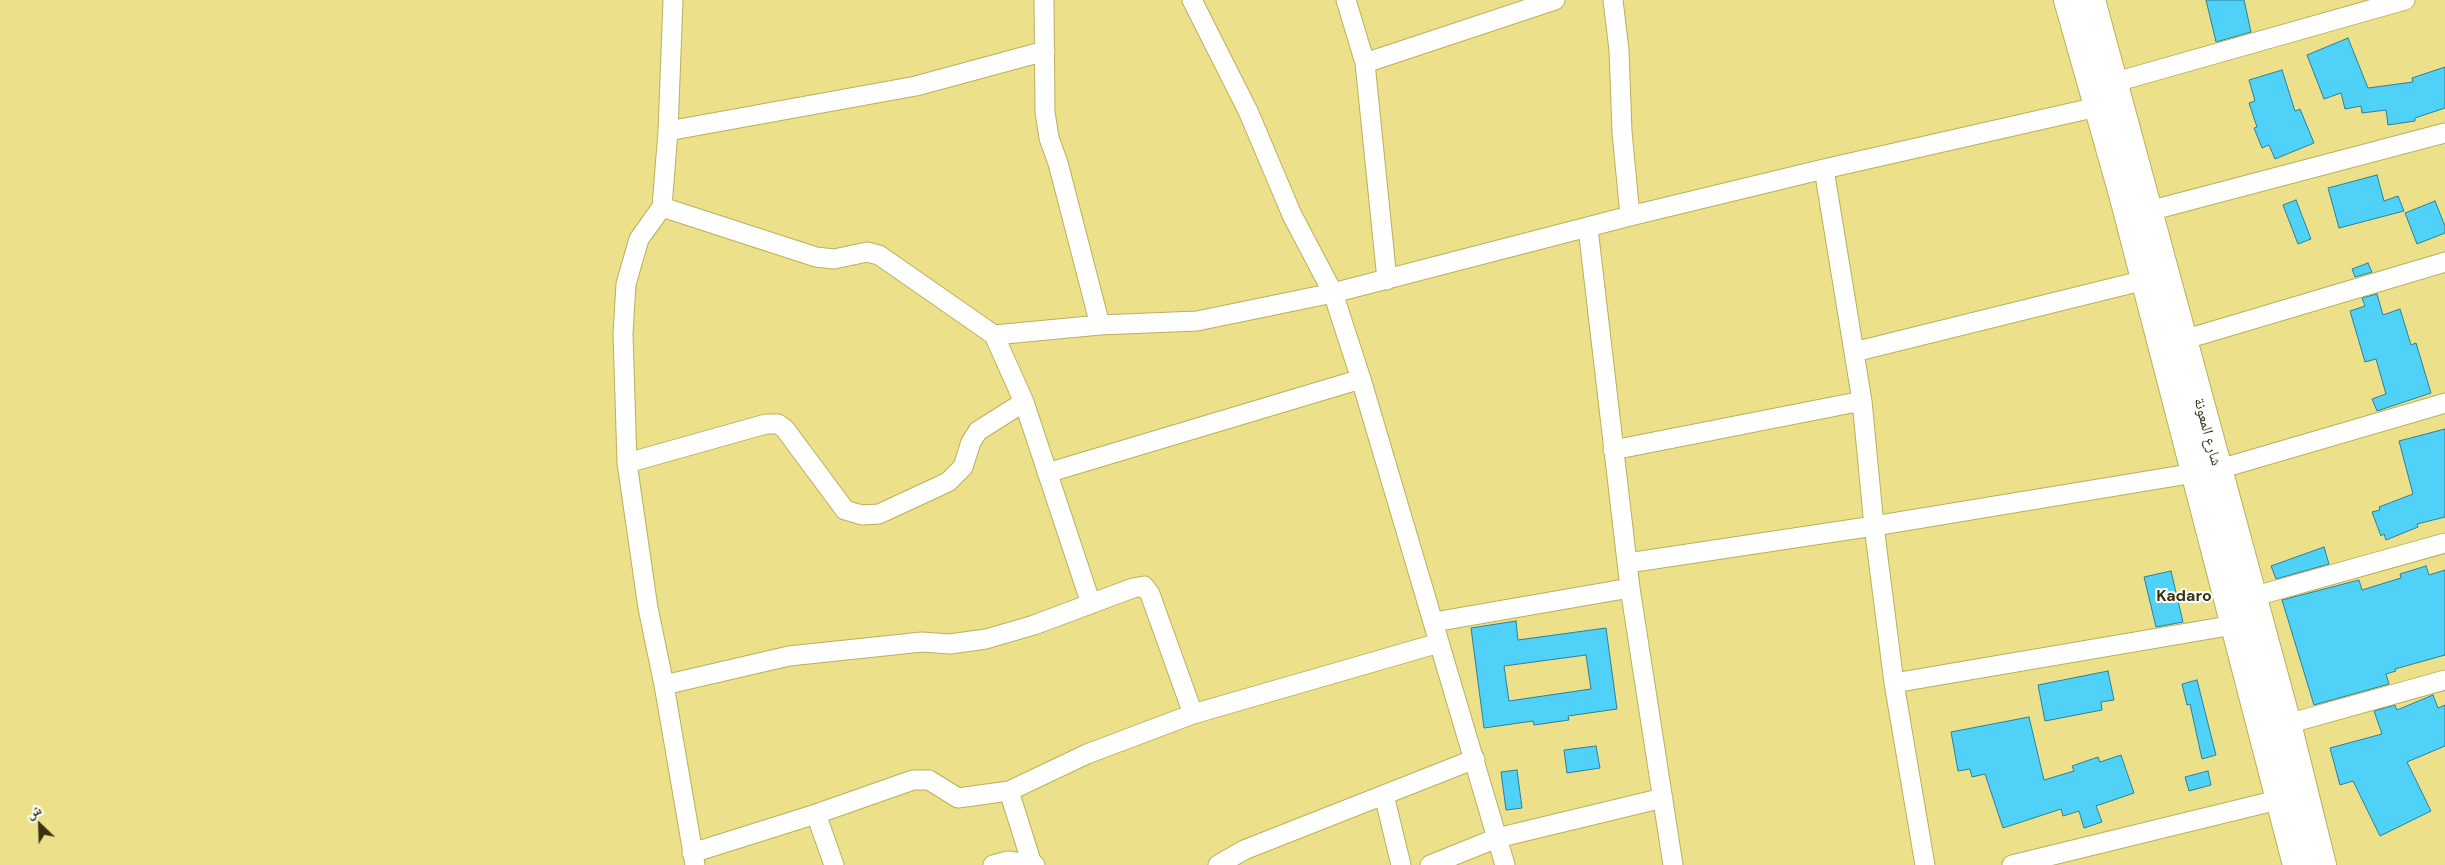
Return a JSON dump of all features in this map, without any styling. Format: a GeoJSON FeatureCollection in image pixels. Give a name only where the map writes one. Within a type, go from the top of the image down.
{"type":"FeatureCollection","features":[{"type":"Feature","properties":{"kind":"highway","name":"شارع المعونة"},"geometry":{"type":"LineString","coordinates":[[2068,0],[2145,280],[2192,419],[2206,471],[2234,625],[2292,797],[2322,865]]}},
{"type":"Feature","properties":{"kind":"highway","name":"شارع المعونة"},"geometry":{"type":"LineString","coordinates":[[2091,0],[2183,340],[2192,419]]}},
{"type":"Feature","properties":{"kind":"highway","name":"شارع المعونة"},"geometry":{"type":"LineString","coordinates":[[2206,471],[2252,597],[2287,724],[2298,865]]}},
{"type":"Feature","properties":{"kind":"street"},"geometry":{"type":"LineString","coordinates":[[673,0],[668,131],[662,207],[639,239],[626,284],[623,334],[627,463],[648,608],[664,685],[693,859],[913,780],[929,780],[958,798],[1009,791],[1086,754],[1193,714],[1439,643]]}},
{"type":"Feature","properties":{"kind":"street"},"geometry":{"type":"LineString","coordinates":[[1044,0],[1045,112],[1049,138],[1058,164],[1100,325]]}},
{"type":"Feature","properties":{"kind":"street"},"geometry":{"type":"LineString","coordinates":[[1192,0],[1248,110],[1292,215],[1333,293],[1361,379],[1434,622],[1504,865]]}},
{"type":"Feature","properties":{"kind":"street"},"geometry":{"type":"LineString","coordinates":[[1346,0],[1365,63],[1387,280]]}},
{"type":"Feature","properties":{"kind":"street"},"geometry":{"type":"LineString","coordinates":[[1365,63],[1555,0]]}},
{"type":"Feature","properties":{"kind":"street"},"geometry":{"type":"LineString","coordinates":[[1613,0],[1619,50],[1622,132],[1630,216]]}},
{"type":"Feature","properties":{"kind":"street"},"geometry":{"type":"LineString","coordinates":[[2112,83],[2405,0]]}},
{"type":"Feature","properties":{"kind":"street"},"geometry":{"type":"LineString","coordinates":[[668,131],[916,86],[1045,51]]}},
{"type":"Feature","properties":{"kind":"street"},"geometry":{"type":"LineString","coordinates":[[994,335],[1100,325],[1197,321],[1333,293],[1630,216],[1824,169],[2097,107]]}},
{"type":"Feature","properties":{"kind":"street"},"geometry":{"type":"LineString","coordinates":[[2149,211],[2445,133]]}},
{"type":"Feature","properties":{"kind":"street"},"geometry":{"type":"LineString","coordinates":[[1824,169],[1862,401],[1874,526],[1894,683],[1925,865]]}},
{"type":"Feature","properties":{"kind":"street"},"geometry":{"type":"LineString","coordinates":[[662,207],[816,258],[834,259],[867,252],[879,255],[994,335],[1024,402],[1091,604]]}},
{"type":"Feature","properties":{"kind":"street"},"geometry":{"type":"LineString","coordinates":[[1588,228],[1630,588],[1673,865]]}},
{"type":"Feature","properties":{"kind":"street"},"geometry":{"type":"LineString","coordinates":[[2183,340],[2445,262]]}},
{"type":"Feature","properties":{"kind":"street"},"geometry":{"type":"LineString","coordinates":[[1854,352],[2145,280]]}},
{"type":"Feature","properties":{"kind":"street"},"geometry":{"type":"LineString","coordinates":[[1047,473],[1361,379]]}},
{"type":"Feature","properties":{"kind":"street"},"geometry":{"type":"LineString","coordinates":[[1613,450],[1862,401]]}},
{"type":"Feature","properties":{"kind":"street"},"geometry":{"type":"LineString","coordinates":[[627,463],[766,424],[778,424],[785,429],[845,510],[862,515],[879,514],[948,482],[963,467],[971,442],[978,431],[1024,402]]}},
{"type":"Feature","properties":{"kind":"street"},"geometry":{"type":"LineString","coordinates":[[1628,563],[1874,526],[2206,471],[2445,403]]}},
{"type":"Feature","properties":{"kind":"street"},"geometry":{"type":"LineString","coordinates":[[2252,597],[2445,543]]}},
{"type":"Feature","properties":{"kind":"street"},"geometry":{"type":"LineString","coordinates":[[664,685],[789,656],[922,642],[950,644],[986,639],[1034,625],[1144,586],[1150,594],[1193,714]]}},
{"type":"Feature","properties":{"kind":"street"},"geometry":{"type":"LineString","coordinates":[[1434,622],[1630,588]]}},
{"type":"Feature","properties":{"kind":"street"},"geometry":{"type":"LineString","coordinates":[[1894,683],[2234,625]]}},
{"type":"Feature","properties":{"kind":"street"},"geometry":{"type":"LineString","coordinates":[[2287,724],[2445,680]]}},
{"type":"Feature","properties":{"kind":"street"},"geometry":{"type":"LineString","coordinates":[[1218,865],[1246,858],[1384,795],[1475,760]]}},
{"type":"Feature","properties":{"kind":"street"},"geometry":{"type":"LineString","coordinates":[[993,865],[1008,861],[1034,865],[1009,791]]}},
{"type":"Feature","properties":{"kind":"street"},"geometry":{"type":"LineString","coordinates":[[1384,795],[1401,865]]}},
{"type":"Feature","properties":{"kind":"street"},"geometry":{"type":"LineString","coordinates":[[2012,865],[2292,797]]}},
{"type":"Feature","properties":{"kind":"street"},"geometry":{"type":"LineString","coordinates":[[1430,865],[1497,838],[1663,798]]}},
{"type":"Feature","properties":{"kind":"street"},"geometry":{"type":"LineString","coordinates":[[816,814],[834,865]]}},
{"type":"Feature","properties":{"kind":"building"},"geometry":{"type":"Polygon","coordinates":[[[2206,0],[2244,0],[2251,32],[2216,42],[2206,0]]]}},
{"type":"Feature","properties":{"kind":"building"},"geometry":{"type":"Polygon","coordinates":[[[2348,38],[2368,88],[2413,82],[2412,78],[2445,67],[2445,108],[2415,118],[2415,121],[2388,125],[2386,110],[2362,113],[2361,106],[2345,109],[2341,93],[2324,99],[2307,55],[2348,38]]]}},
{"type":"Feature","properties":{"kind":"building"},"geometry":{"type":"Polygon","coordinates":[[[2282,70],[2295,111],[2300,109],[2314,143],[2275,159],[2269,145],[2262,148],[2254,128],[2257,127],[2249,103],[2255,101],[2249,80],[2282,70]]]}},
{"type":"Feature","properties":{"kind":"building"},"geometry":{"type":"Polygon","coordinates":[[[2377,175],[2384,201],[2398,196],[2404,211],[2339,228],[2328,188],[2377,175]]]}},
{"type":"Feature","properties":{"kind":"building"},"geometry":{"type":"Polygon","coordinates":[[[2296,200],[2311,239],[2298,244],[2283,205],[2296,200]]]}},
{"type":"Feature","properties":{"kind":"building"},"geometry":{"type":"Polygon","coordinates":[[[2435,201],[2445,226],[2445,233],[2417,244],[2405,213],[2435,201]]]}},
{"type":"Feature","properties":{"kind":"building"},"geometry":{"type":"Polygon","coordinates":[[[2368,263],[2372,272],[2355,277],[2352,269],[2368,263]]]}},
{"type":"Feature","properties":{"kind":"building"},"geometry":{"type":"Polygon","coordinates":[[[2377,294],[2383,315],[2400,309],[2411,345],[2416,343],[2431,393],[2377,411],[2372,399],[2386,394],[2376,359],[2365,362],[2350,311],[2365,306],[2362,298],[2377,294]]]}},
{"type":"Feature","properties":{"kind":"building"},"geometry":{"type":"Polygon","coordinates":[[[2445,429],[2445,517],[2417,524],[2418,527],[2386,540],[2384,534],[2381,536],[2372,512],[2380,510],[2379,507],[2413,494],[2399,441],[2445,429]]]}},
{"type":"Feature","properties":{"kind":"building"},"geometry":{"type":"Polygon","coordinates":[[[2324,547],[2329,564],[2276,579],[2271,566],[2324,547]]]}},
{"type":"Feature","properties":{"kind":"building"},"geometry":{"type":"Polygon","coordinates":[[[2426,566],[2429,575],[2445,570],[2445,655],[2395,669],[2396,671],[2386,674],[2389,684],[2314,705],[2282,600],[2359,580],[2362,590],[2401,578],[2400,574],[2426,566]]]}},
{"type":"Feature","properties":{"kind":"building"},"geometry":{"type":"Polygon","coordinates":[[[2171,571],[2183,622],[2156,627],[2144,577],[2171,571]]]}},
{"type":"Feature","properties":{"kind":"building"},"geometry":{"type":"Polygon","coordinates":[[[1516,621],[1518,640],[1606,628],[1617,709],[1568,716],[1569,720],[1534,725],[1533,721],[1484,728],[1471,628],[1516,621]],[[1586,655],[1504,666],[1509,701],[1591,689],[1586,655]]]}},
{"type":"Feature","properties":{"kind":"building"},"geometry":{"type":"Polygon","coordinates":[[[2108,671],[2114,700],[2101,702],[2102,710],[2045,721],[2038,685],[2108,671]]]}},
{"type":"Feature","properties":{"kind":"building"},"geometry":{"type":"Polygon","coordinates":[[[2197,680],[2216,755],[2202,759],[2190,704],[2187,705],[2182,684],[2197,680]]]}},
{"type":"Feature","properties":{"kind":"building"},"geometry":{"type":"Polygon","coordinates":[[[2433,695],[2438,708],[2445,705],[2445,746],[2407,762],[2431,811],[2380,836],[2353,781],[2340,785],[2330,748],[2382,734],[2374,711],[2395,705],[2397,710],[2433,695]]]}},
{"type":"Feature","properties":{"kind":"building"},"geometry":{"type":"Polygon","coordinates":[[[2029,717],[2044,780],[2074,771],[2072,766],[2098,757],[2100,762],[2121,755],[2134,793],[2096,806],[2102,822],[2084,828],[2079,811],[2063,816],[2061,809],[2003,828],[1985,774],[1972,777],[1970,769],[1958,771],[1951,732],[2029,717]]]}},
{"type":"Feature","properties":{"kind":"building"},"geometry":{"type":"Polygon","coordinates":[[[1596,746],[1600,768],[1567,773],[1564,750],[1596,746]]]}},
{"type":"Feature","properties":{"kind":"building"},"geometry":{"type":"Polygon","coordinates":[[[1517,770],[1522,808],[1506,810],[1501,772],[1517,770]]]}},
{"type":"Feature","properties":{"kind":"building"},"geometry":{"type":"Polygon","coordinates":[[[2208,771],[2211,785],[2189,791],[2185,777],[2208,771]]]}},
{"type":"Feature","properties":{"kind":"district","name":"Kadaro"},"geometry":{"type":"Point","coordinates":[2184,597]}}]}
